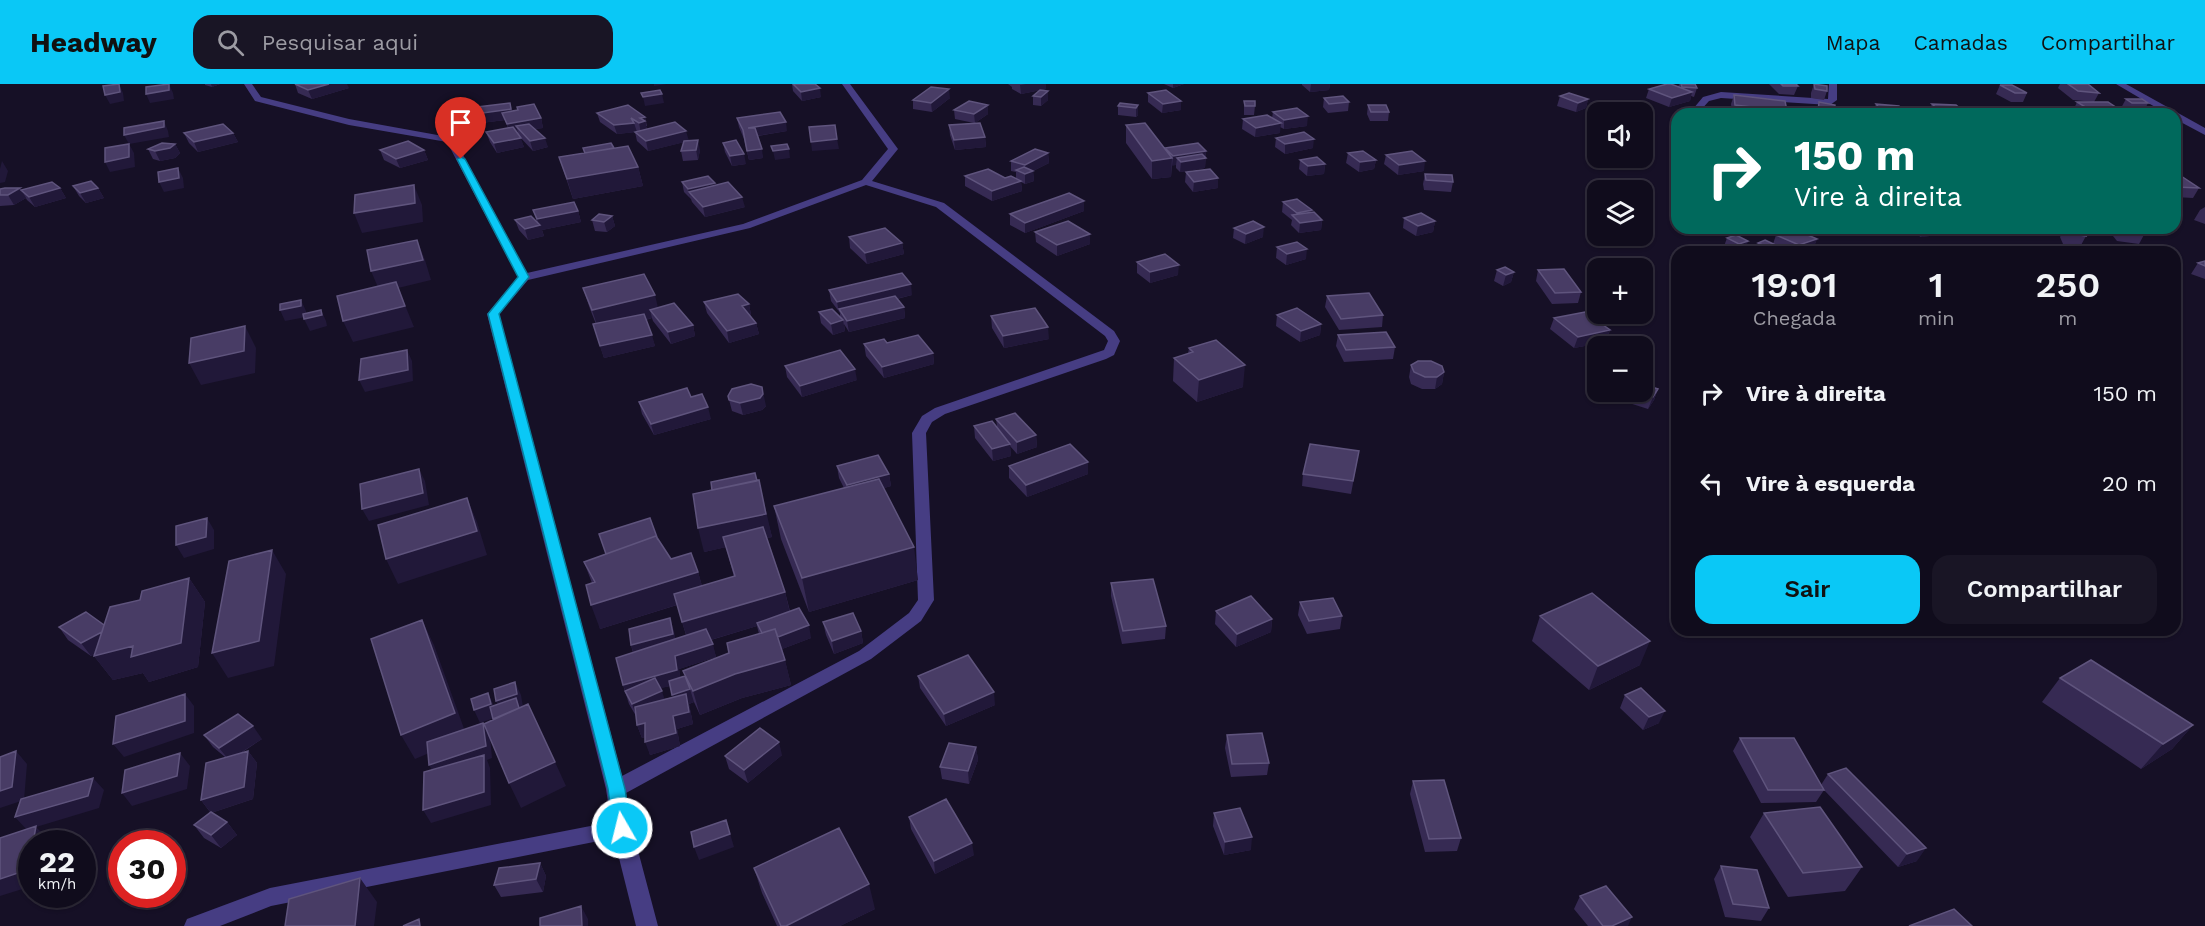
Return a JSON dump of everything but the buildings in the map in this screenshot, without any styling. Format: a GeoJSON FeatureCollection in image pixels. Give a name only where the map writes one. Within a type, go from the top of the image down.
{"type":"FeatureCollection","features":[{"type":"Feature","properties":{"kind":"street"},"geometry":{"type":"LineString","coordinates":[[248,84],[258,99],[349,122],[451,140],[524,277]]}},
{"type":"Feature","properties":{"kind":"street"},"geometry":{"type":"LineString","coordinates":[[647,926],[622,828],[616,789],[493,314],[524,277],[746,226],[866,182],[893,149],[846,84]]}},
{"type":"Feature","properties":{"kind":"street"},"geometry":{"type":"LineString","coordinates":[[1699,108],[1706,99],[1720,95],[1830,102],[1833,100],[1833,84]]}},
{"type":"Feature","properties":{"kind":"street"},"geometry":{"type":"LineString","coordinates":[[2120,84],[2163,108]]}},
{"type":"Feature","properties":{"kind":"street"},"geometry":{"type":"LineString","coordinates":[[2181,118],[2205,132]]}},
{"type":"Feature","properties":{"kind":"street"},"geometry":{"type":"LineString","coordinates":[[616,789],[865,655],[915,617],[926,600],[919,433],[927,419],[940,411],[1102,356],[1113,347],[1114,341],[1110,334],[956,215],[922,197],[866,182]]}},
{"type":"Feature","properties":{"kind":"street"},"geometry":{"type":"LineString","coordinates":[[195,926],[270,897],[622,828]]}},
{"type":"Feature","properties":{"kind":"route"},"geometry":{"type":"LineString","coordinates":[[461,159],[524,277],[493,314],[616,789],[622,828]]}}]}
